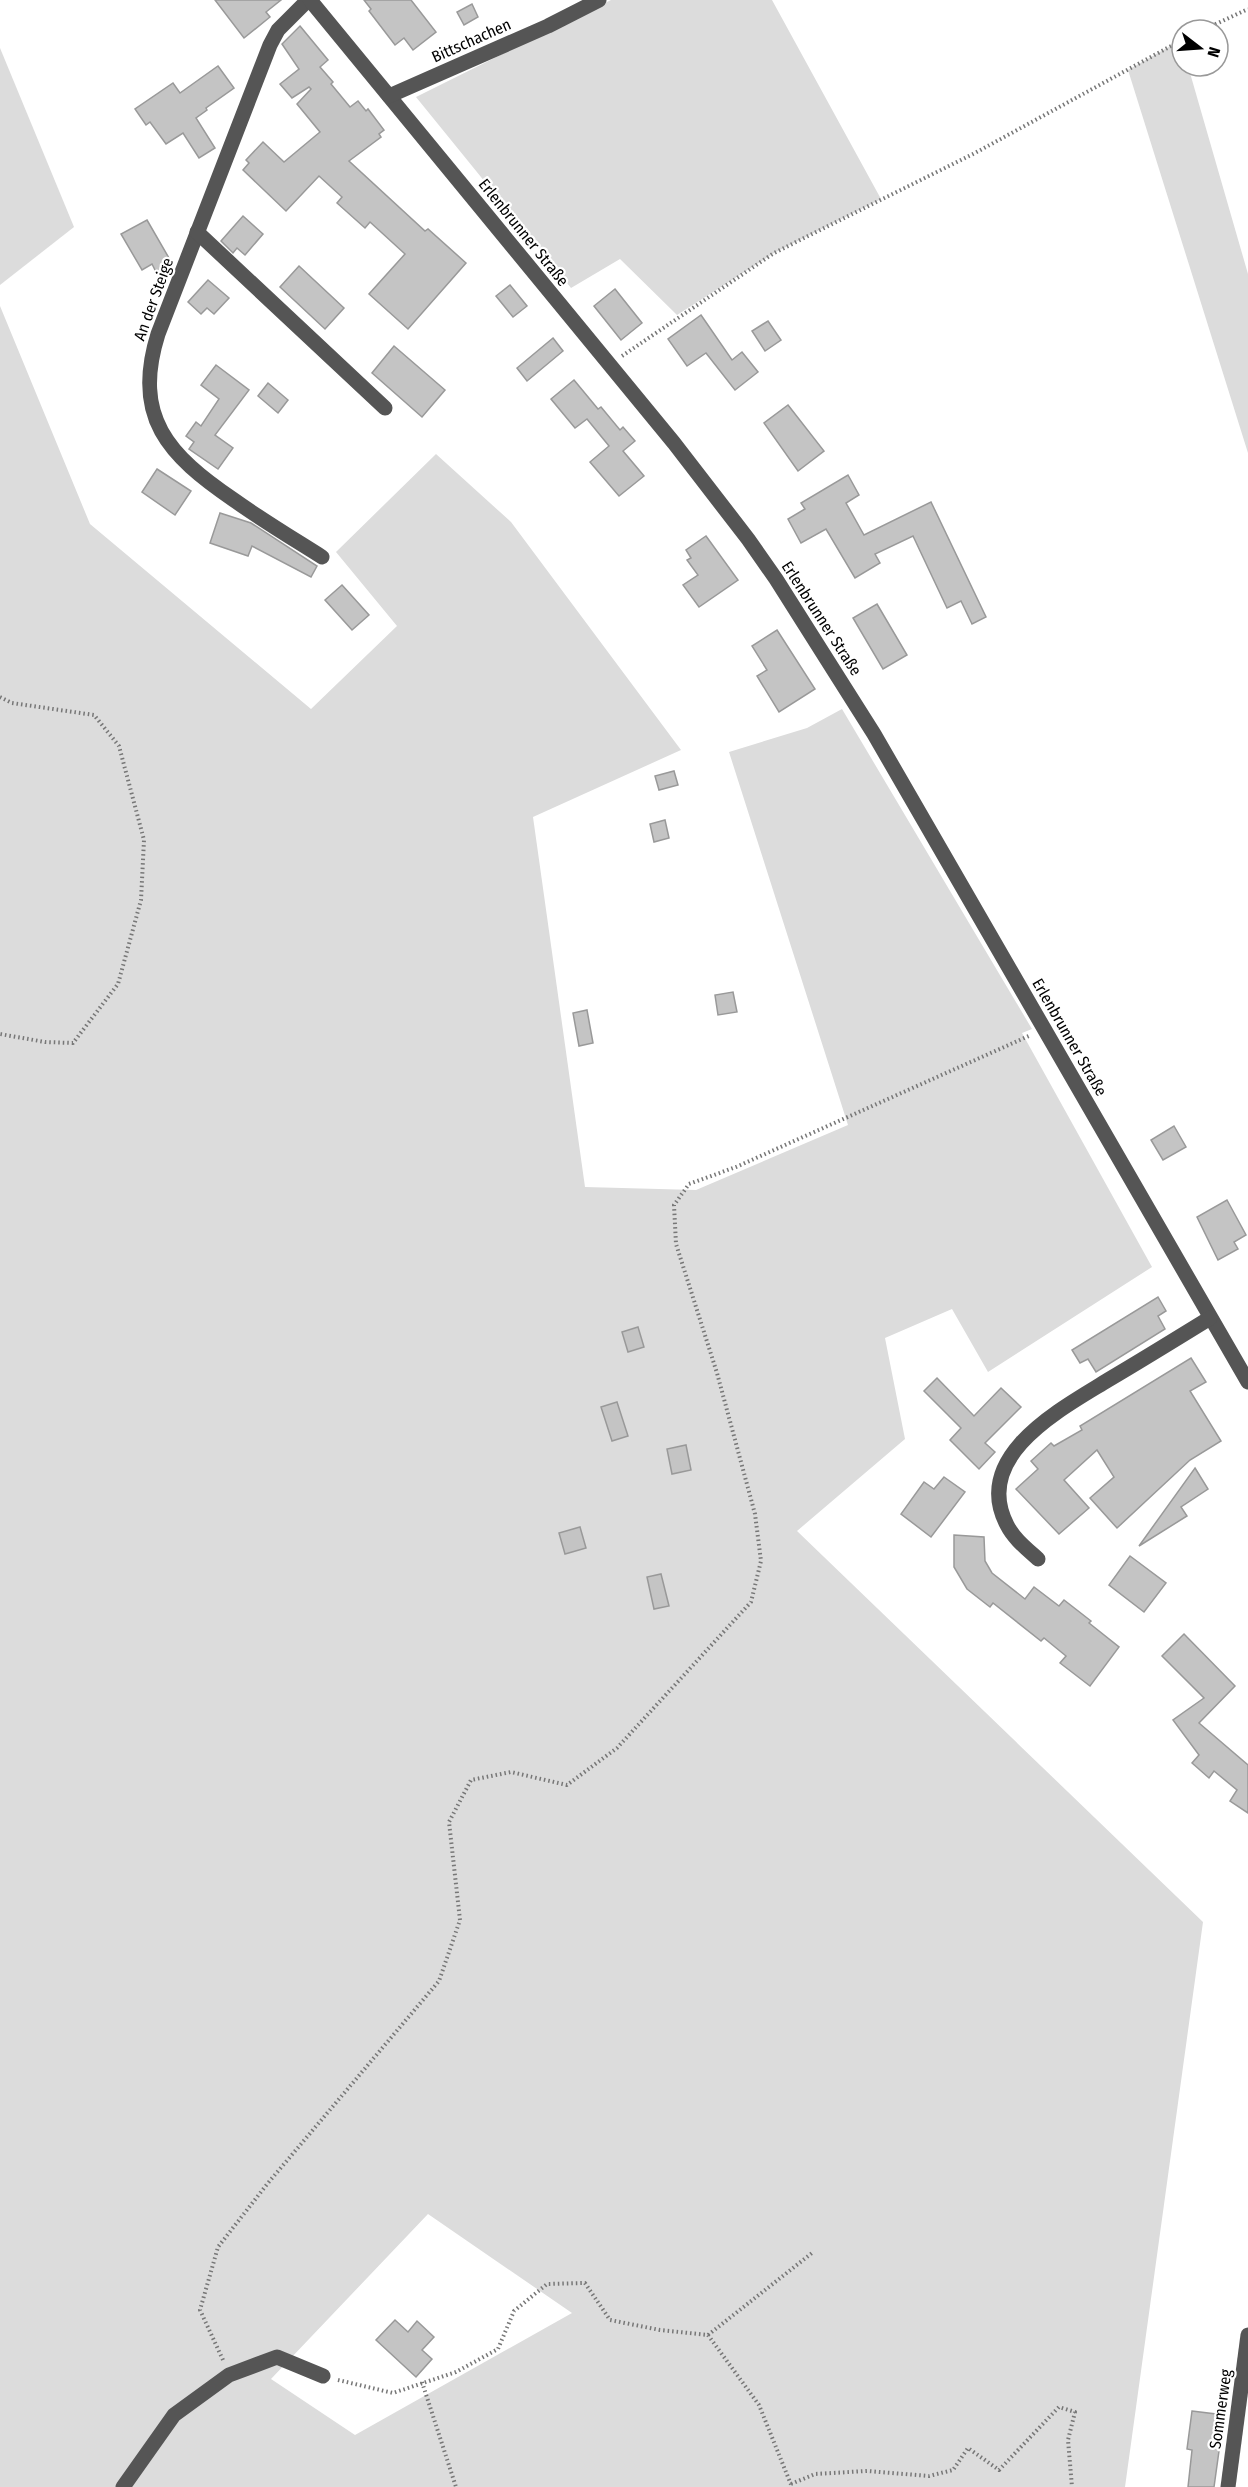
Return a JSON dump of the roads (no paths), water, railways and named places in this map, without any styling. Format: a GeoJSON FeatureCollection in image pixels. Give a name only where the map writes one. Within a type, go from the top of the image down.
{"type":"FeatureCollection","features":[{"type":"Feature","properties":{"kind":"street","name":"Erlenbrunner Straße"},"geometry":{"type":"LineString","coordinates":[[309,0],[715,495],[776,579],[874,734],[1248,1382]]}},
{"type":"Feature","properties":{"kind":"street","name":"An der Steige"},"geometry":{"type":"LineString","coordinates":[[309,0],[278,30],[270,45],[158,334],[150,361],[149,390],[155,415],[171,448],[190,468],[249,511],[322,557]]}},
{"type":"Feature","properties":{"kind":"street","name":"Bittschachen"},"geometry":{"type":"LineString","coordinates":[[389,96],[548,26],[599,0]]}},
{"type":"Feature","properties":{"kind":"street"},"geometry":{"type":"LineString","coordinates":[[197,232],[385,408]]}},
{"type":"Feature","properties":{"kind":"street"},"geometry":{"type":"LineString","coordinates":[[1038,1559],[1019,1541],[1008,1526],[1001,1510],[999,1492],[1004,1473],[1019,1443],[1035,1428],[1075,1401],[1210,1318]]}},
{"type":"Feature","properties":{"kind":"street","name":"Sommerweg"},"geometry":{"type":"LineString","coordinates":[[1227,2487],[1248,2335]]}},
{"type":"Feature","properties":{"kind":"street"},"geometry":{"type":"LineString","coordinates":[[123,2487],[174,2415],[229,2375],[277,2357],[323,2376]]}}]}
